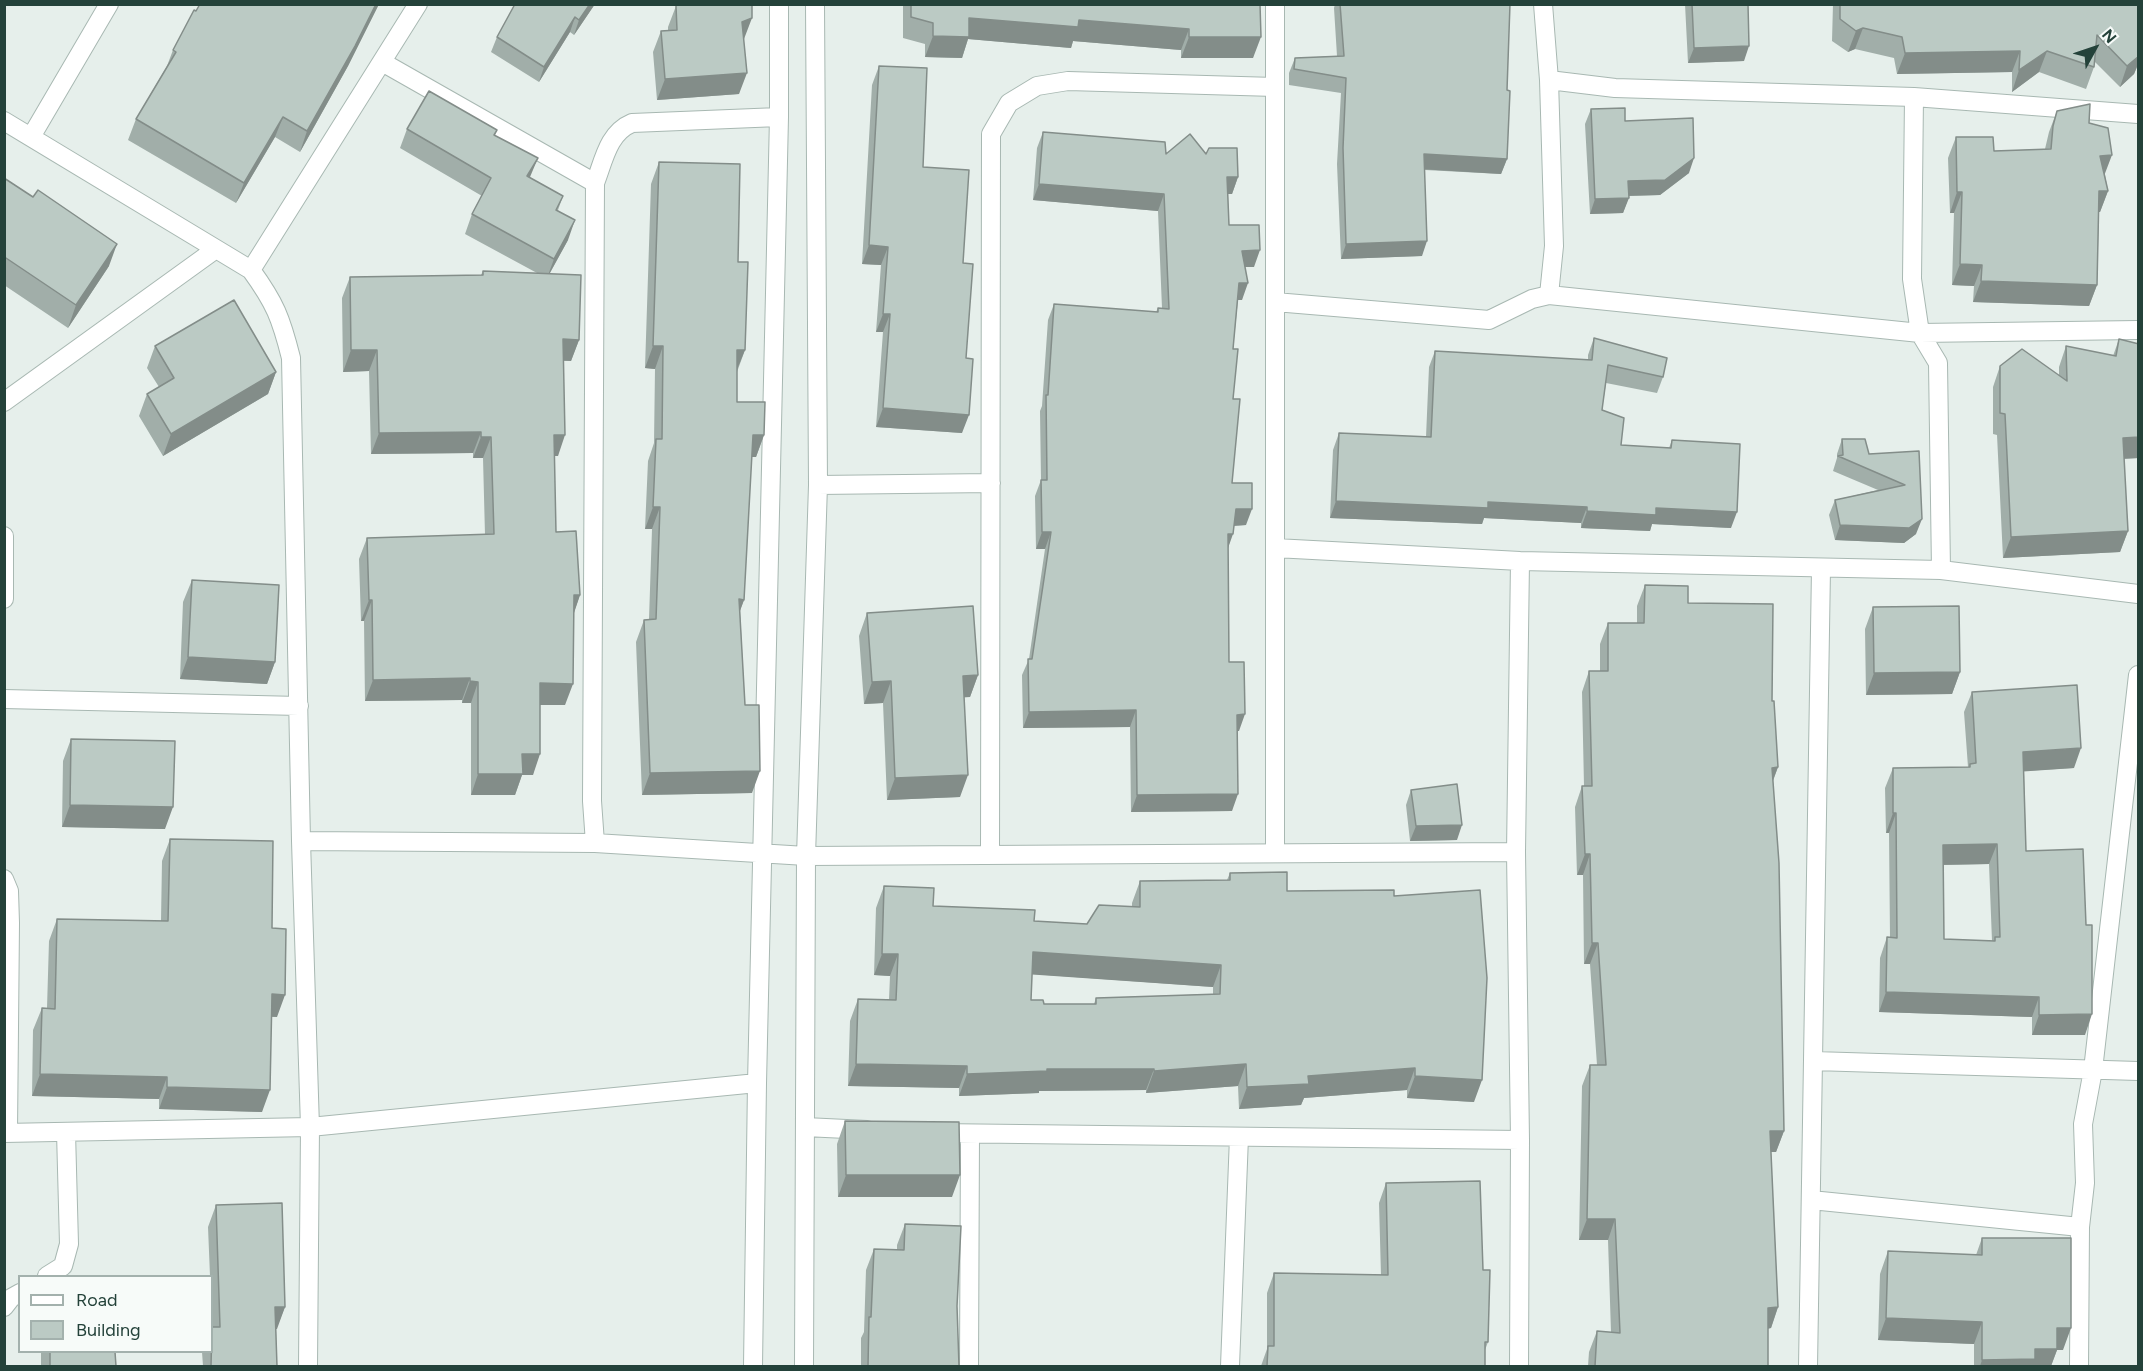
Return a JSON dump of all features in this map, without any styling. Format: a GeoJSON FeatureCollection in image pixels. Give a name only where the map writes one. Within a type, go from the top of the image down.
{"type":"FeatureCollection","features":[{"type":"Feature","properties":{"kind":"street"},"geometry":{"type":"LineString","coordinates":[[31,137],[109,4]]}},
{"type":"Feature","properties":{"kind":"street"},"geometry":{"type":"LineString","coordinates":[[251,270],[418,4]]}},
{"type":"Feature","properties":{"kind":"street"},"geometry":{"type":"LineString","coordinates":[[753,1366],[757,1083],[779,117],[778,4]]}},
{"type":"Feature","properties":{"kind":"street"},"geometry":{"type":"LineString","coordinates":[[804,1366],[806,856],[818,485],[815,4]]}},
{"type":"Feature","properties":{"kind":"street"},"geometry":{"type":"LineString","coordinates":[[1275,4],[1275,853]]}},
{"type":"Feature","properties":{"kind":"street"},"geometry":{"type":"LineString","coordinates":[[1543,4],[1549,80],[1554,246],[1549,295]]}},
{"type":"Feature","properties":{"kind":"street"},"geometry":{"type":"LineString","coordinates":[[382,62],[595,183]]}},
{"type":"Feature","properties":{"kind":"street"},"geometry":{"type":"LineString","coordinates":[[1549,80],[1615,88],[1914,97],[2139,114]]}},
{"type":"Feature","properties":{"kind":"street"},"geometry":{"type":"LineString","coordinates":[[990,855],[991,134],[1009,103],[1036,86],[1068,81],[1275,87]]}},
{"type":"Feature","properties":{"kind":"street"},"geometry":{"type":"LineString","coordinates":[[1914,97],[1912,279],[1920,333],[1938,363],[1941,570]]}},
{"type":"Feature","properties":{"kind":"street"},"geometry":{"type":"LineString","coordinates":[[595,843],[592,801],[595,183],[614,136],[622,128],[632,123],[779,117]]}},
{"type":"Feature","properties":{"kind":"street"},"geometry":{"type":"LineString","coordinates":[[4,121],[251,270],[271,297],[291,357],[301,841],[310,1127],[308,1366]]}},
{"type":"Feature","properties":{"kind":"street"},"geometry":{"type":"LineString","coordinates":[[4,402],[216,249]]}},
{"type":"Feature","properties":{"kind":"street"},"geometry":{"type":"LineString","coordinates":[[1275,302],[1489,320],[1533,299],[1549,295],[1920,333],[2139,330]]}},
{"type":"Feature","properties":{"kind":"street"},"geometry":{"type":"LineString","coordinates":[[818,485],[990,483]]}},
{"type":"Feature","properties":{"kind":"street"},"geometry":{"type":"LineString","coordinates":[[4,536],[4,599]]}},
{"type":"Feature","properties":{"kind":"street"},"geometry":{"type":"LineString","coordinates":[[1275,548],[1520,561],[1941,570],[2139,594]]}},
{"type":"Feature","properties":{"kind":"street"},"geometry":{"type":"LineString","coordinates":[[1520,561],[1516,852],[1520,1366]]}},
{"type":"Feature","properties":{"kind":"street"},"geometry":{"type":"LineString","coordinates":[[1808,1366],[1821,569]]}},
{"type":"Feature","properties":{"kind":"street"},"geometry":{"type":"LineString","coordinates":[[2079,1366],[2080,1227],[2085,1183],[2083,1124],[2093,1070],[2139,675]]}},
{"type":"Feature","properties":{"kind":"street"},"geometry":{"type":"LineString","coordinates":[[4,699],[299,706]]}},
{"type":"Feature","properties":{"kind":"street"},"geometry":{"type":"LineString","coordinates":[[301,841],[595,843],[806,856],[1516,852]]}},
{"type":"Feature","properties":{"kind":"street"},"geometry":{"type":"LineString","coordinates":[[4,879],[9,891],[10,923],[6,1132],[310,1127],[757,1083]]}},
{"type":"Feature","properties":{"kind":"street"},"geometry":{"type":"LineString","coordinates":[[1814,1061],[2139,1071]]}},
{"type":"Feature","properties":{"kind":"street"},"geometry":{"type":"LineString","coordinates":[[805,1127],[888,1131]]}},
{"type":"Feature","properties":{"kind":"street"},"geometry":{"type":"LineString","coordinates":[[48,1275],[63,1266],[69,1244],[66,1132]]}},
{"type":"Feature","properties":{"kind":"street"},"geometry":{"type":"LineString","coordinates":[[923,1132],[1520,1140]]}},
{"type":"Feature","properties":{"kind":"street"},"geometry":{"type":"LineString","coordinates":[[969,1366],[970,1134]]}},
{"type":"Feature","properties":{"kind":"street"},"geometry":{"type":"LineString","coordinates":[[1230,1366],[1239,1137]]}},
{"type":"Feature","properties":{"kind":"street"},"geometry":{"type":"LineString","coordinates":[[1811,1200],[2080,1227]]}},
{"type":"Feature","properties":{"kind":"street"},"geometry":{"type":"LineString","coordinates":[[4,1307],[11,1298],[18,1294]]}},
{"type":"Feature","properties":{"kind":"building"},"geometry":{"type":"Polygon","coordinates":[[[200,4],[376,4],[307,131],[283,117],[244,183],[136,119],[176,52],[173,50],[194,10],[196,11],[200,4]]]}},
{"type":"Feature","properties":{"kind":"building"},"geometry":{"type":"Polygon","coordinates":[[[515,4],[590,4],[579,20],[575,17],[544,67],[497,37],[515,4]]]}},
{"type":"Feature","properties":{"kind":"building"},"geometry":{"type":"Polygon","coordinates":[[[678,4],[752,4],[752,18],[742,22],[747,73],[665,79],[661,31],[677,30],[676,6],[678,4]]]}},
{"type":"Feature","properties":{"kind":"building"},"geometry":{"type":"Polygon","coordinates":[[[911,4],[1260,4],[1261,37],[1189,37],[1189,29],[1079,20],[1078,27],[969,18],[969,37],[933,36],[933,23],[911,17],[911,4]]]}},
{"type":"Feature","properties":{"kind":"building"},"geometry":{"type":"Polygon","coordinates":[[[1340,4],[1510,4],[1507,159],[1424,154],[1427,241],[1346,244],[1343,148],[1346,78],[1294,69],[1295,58],[1344,56],[1340,4]]]}},
{"type":"Feature","properties":{"kind":"building"},"geometry":{"type":"Polygon","coordinates":[[[1692,4],[1748,4],[1749,46],[1694,48],[1692,4]]]}},
{"type":"Feature","properties":{"kind":"building"},"geometry":{"type":"Polygon","coordinates":[[[1840,4],[2139,4],[2139,56],[2127,66],[2097,35],[2094,67],[2047,51],[2019,70],[2020,51],[1905,53],[1902,37],[1863,28],[1856,31],[1840,19],[1840,4]]]}},
{"type":"Feature","properties":{"kind":"building"},"geometry":{"type":"Polygon","coordinates":[[[879,66],[927,68],[923,167],[969,170],[963,263],[973,264],[966,358],[973,359],[969,415],[883,408],[890,314],[883,314],[888,247],[869,245],[879,66]]]}},
{"type":"Feature","properties":{"kind":"building"},"geometry":{"type":"Polygon","coordinates":[[[429,91],[497,130],[494,135],[538,158],[527,176],[563,196],[556,210],[575,220],[554,259],[472,214],[491,178],[407,129],[429,91]]]}},
{"type":"Feature","properties":{"kind":"building"},"geometry":{"type":"Polygon","coordinates":[[[2090,104],[2089,123],[2108,128],[2112,155],[2100,156],[2108,191],[2099,191],[2097,285],[1981,281],[1982,265],[1960,264],[1962,192],[1957,192],[1956,137],[1993,137],[1994,151],[2051,149],[2057,111],[2090,104]]]}},
{"type":"Feature","properties":{"kind":"building"},"geometry":{"type":"Polygon","coordinates":[[[1625,108],[1625,121],[1693,118],[1694,158],[1665,180],[1628,181],[1629,198],[1595,199],[1591,109],[1625,108]]]}},
{"type":"Feature","properties":{"kind":"building"},"geometry":{"type":"Polygon","coordinates":[[[1043,132],[1165,142],[1166,154],[1190,134],[1206,154],[1209,148],[1237,148],[1238,177],[1227,177],[1229,225],[1259,225],[1260,250],[1242,251],[1248,283],[1239,283],[1233,349],[1238,349],[1233,399],[1240,399],[1232,483],[1252,483],[1252,509],[1236,509],[1233,534],[1228,534],[1229,662],[1244,662],[1245,714],[1237,715],[1238,794],[1137,795],[1136,710],[1029,712],[1028,659],[1032,659],[1051,532],[1042,532],[1041,480],[1047,480],[1046,395],[1048,395],[1054,304],[1158,312],[1158,308],[1169,309],[1164,194],[1039,184],[1043,132]]]}},
{"type":"Feature","properties":{"kind":"building"},"geometry":{"type":"Polygon","coordinates":[[[659,162],[740,164],[738,262],[748,262],[745,350],[737,350],[737,402],[765,402],[764,435],[753,435],[744,600],[739,599],[745,705],[759,705],[760,771],[650,773],[644,620],[656,619],[660,507],[653,507],[656,439],[662,439],[663,346],[653,346],[659,162]]]}},
{"type":"Feature","properties":{"kind":"building"},"geometry":{"type":"Polygon","coordinates":[[[4,178],[33,197],[38,190],[117,244],[76,305],[4,258],[4,178]]]}},
{"type":"Feature","properties":{"kind":"building"},"geometry":{"type":"Polygon","coordinates":[[[483,271],[581,275],[579,340],[563,339],[565,435],[554,435],[556,532],[576,531],[580,595],[574,595],[573,684],[540,683],[540,754],[522,754],[523,774],[478,774],[478,682],[470,681],[470,678],[373,680],[372,600],[369,600],[367,538],[494,534],[491,437],[481,437],[481,432],[379,433],[377,350],[351,350],[350,277],[483,275],[483,271]]]}},
{"type":"Feature","properties":{"kind":"building"},"geometry":{"type":"Polygon","coordinates":[[[234,300],[276,372],[171,434],[147,394],[174,378],[155,346],[234,300]]]}},
{"type":"Feature","properties":{"kind":"building"},"geometry":{"type":"Polygon","coordinates":[[[1594,338],[1667,358],[1663,377],[1608,365],[1602,410],[1624,418],[1621,445],[1671,448],[1672,440],[1740,444],[1737,512],[1656,508],[1656,515],[1587,511],[1587,507],[1488,502],[1488,508],[1336,501],[1339,433],[1431,437],[1435,351],[1592,360],[1594,338]]]}},
{"type":"Feature","properties":{"kind":"building"},"geometry":{"type":"Polygon","coordinates":[[[2119,339],[2139,344],[2139,437],[2123,438],[2128,531],[2011,537],[2005,414],[2000,413],[2000,366],[2022,349],[2067,381],[2066,346],[2116,356],[2119,339]]]}},
{"type":"Feature","properties":{"kind":"building"},"geometry":{"type":"Polygon","coordinates":[[[1842,439],[1865,439],[1869,454],[1919,451],[1922,519],[1909,528],[1840,525],[1835,500],[1905,485],[1838,456],[1843,455],[1842,439]]]}},
{"type":"Feature","properties":{"kind":"building"},"geometry":{"type":"Polygon","coordinates":[[[192,580],[279,585],[275,662],[188,657],[192,580]]]}},
{"type":"Feature","properties":{"kind":"building"},"geometry":{"type":"Polygon","coordinates":[[[1645,585],[1688,586],[1688,603],[1773,604],[1772,701],[1774,701],[1778,767],[1772,768],[1779,863],[1784,1131],[1770,1131],[1778,1307],[1768,1308],[1768,1366],[1595,1366],[1597,1331],[1620,1333],[1615,1219],[1587,1219],[1590,1065],[1606,1065],[1598,943],[1592,943],[1590,854],[1585,854],[1582,786],[1592,786],[1589,671],[1608,671],[1608,623],[1644,623],[1645,585]]]}},
{"type":"Feature","properties":{"kind":"building"},"geometry":{"type":"Polygon","coordinates":[[[973,606],[978,675],[963,676],[968,775],[895,778],[891,681],[872,682],[867,613],[973,606]]]}},
{"type":"Feature","properties":{"kind":"building"},"geometry":{"type":"Polygon","coordinates":[[[1959,606],[1960,672],[1874,673],[1873,607],[1959,606]]]}},
{"type":"Feature","properties":{"kind":"building"},"geometry":{"type":"Polygon","coordinates":[[[2077,685],[2081,748],[2023,752],[2026,851],[2083,849],[2086,925],[2092,925],[2092,1014],[2039,1015],[2039,997],[1886,992],[1887,937],[1897,938],[1896,813],[1893,813],[1893,768],[1970,767],[1970,764],[1976,763],[1972,692],[2077,685]],[[1997,844],[1943,845],[1944,939],[1995,941],[1995,937],[2000,937],[1997,844]]]}},
{"type":"Feature","properties":{"kind":"building"},"geometry":{"type":"Polygon","coordinates":[[[71,739],[175,741],[173,807],[70,805],[71,739]]]}},
{"type":"Feature","properties":{"kind":"building"},"geometry":{"type":"Polygon","coordinates":[[[1457,784],[1462,825],[1416,826],[1411,790],[1457,784]]]}},
{"type":"Feature","properties":{"kind":"building"},"geometry":{"type":"Polygon","coordinates":[[[170,839],[273,841],[272,928],[286,929],[285,995],[272,994],[270,1090],[167,1087],[167,1077],[40,1074],[42,1008],[55,1009],[57,919],[168,921],[170,839]]]}},
{"type":"Feature","properties":{"kind":"building"},"geometry":{"type":"Polygon","coordinates":[[[1287,872],[1287,891],[1394,890],[1394,896],[1480,890],[1487,978],[1482,1080],[1415,1076],[1415,1068],[1308,1076],[1309,1084],[1247,1087],[1246,1064],[1154,1071],[1154,1069],[1047,1069],[1047,1071],[967,1074],[967,1066],[856,1064],[858,999],[896,1000],[898,954],[882,954],[884,886],[934,888],[933,906],[1035,910],[1034,921],[1087,924],[1099,905],[1140,907],[1140,881],[1230,880],[1230,873],[1287,872]],[[1033,952],[1031,1000],[1043,1000],[1044,1004],[1096,1004],[1096,998],[1220,994],[1221,965],[1033,952]]]}},
{"type":"Feature","properties":{"kind":"building"},"geometry":{"type":"Polygon","coordinates":[[[845,1121],[959,1122],[960,1175],[846,1175],[845,1121]]]}},
{"type":"Feature","properties":{"kind":"building"},"geometry":{"type":"Polygon","coordinates":[[[1480,1181],[1483,1270],[1490,1270],[1485,1366],[1267,1366],[1268,1346],[1274,1346],[1274,1273],[1388,1275],[1386,1183],[1480,1181]]]}},
{"type":"Feature","properties":{"kind":"building"},"geometry":{"type":"Polygon","coordinates":[[[282,1203],[285,1307],[275,1307],[277,1366],[211,1366],[213,1327],[220,1327],[216,1205],[282,1203]]]}},
{"type":"Feature","properties":{"kind":"building"},"geometry":{"type":"Polygon","coordinates":[[[905,1224],[961,1226],[957,1306],[959,1366],[868,1366],[874,1249],[904,1250],[905,1224]]]}},
{"type":"Feature","properties":{"kind":"building"},"geometry":{"type":"Polygon","coordinates":[[[1982,1238],[2071,1238],[2071,1328],[2057,1328],[2057,1349],[2035,1349],[2035,1359],[1982,1360],[1982,1322],[1886,1318],[1888,1251],[1982,1255],[1982,1238]]]}},
{"type":"Feature","properties":{"kind":"building"},"geometry":{"type":"Polygon","coordinates":[[[50,1353],[115,1353],[116,1366],[50,1366],[50,1353]]]}}]}
